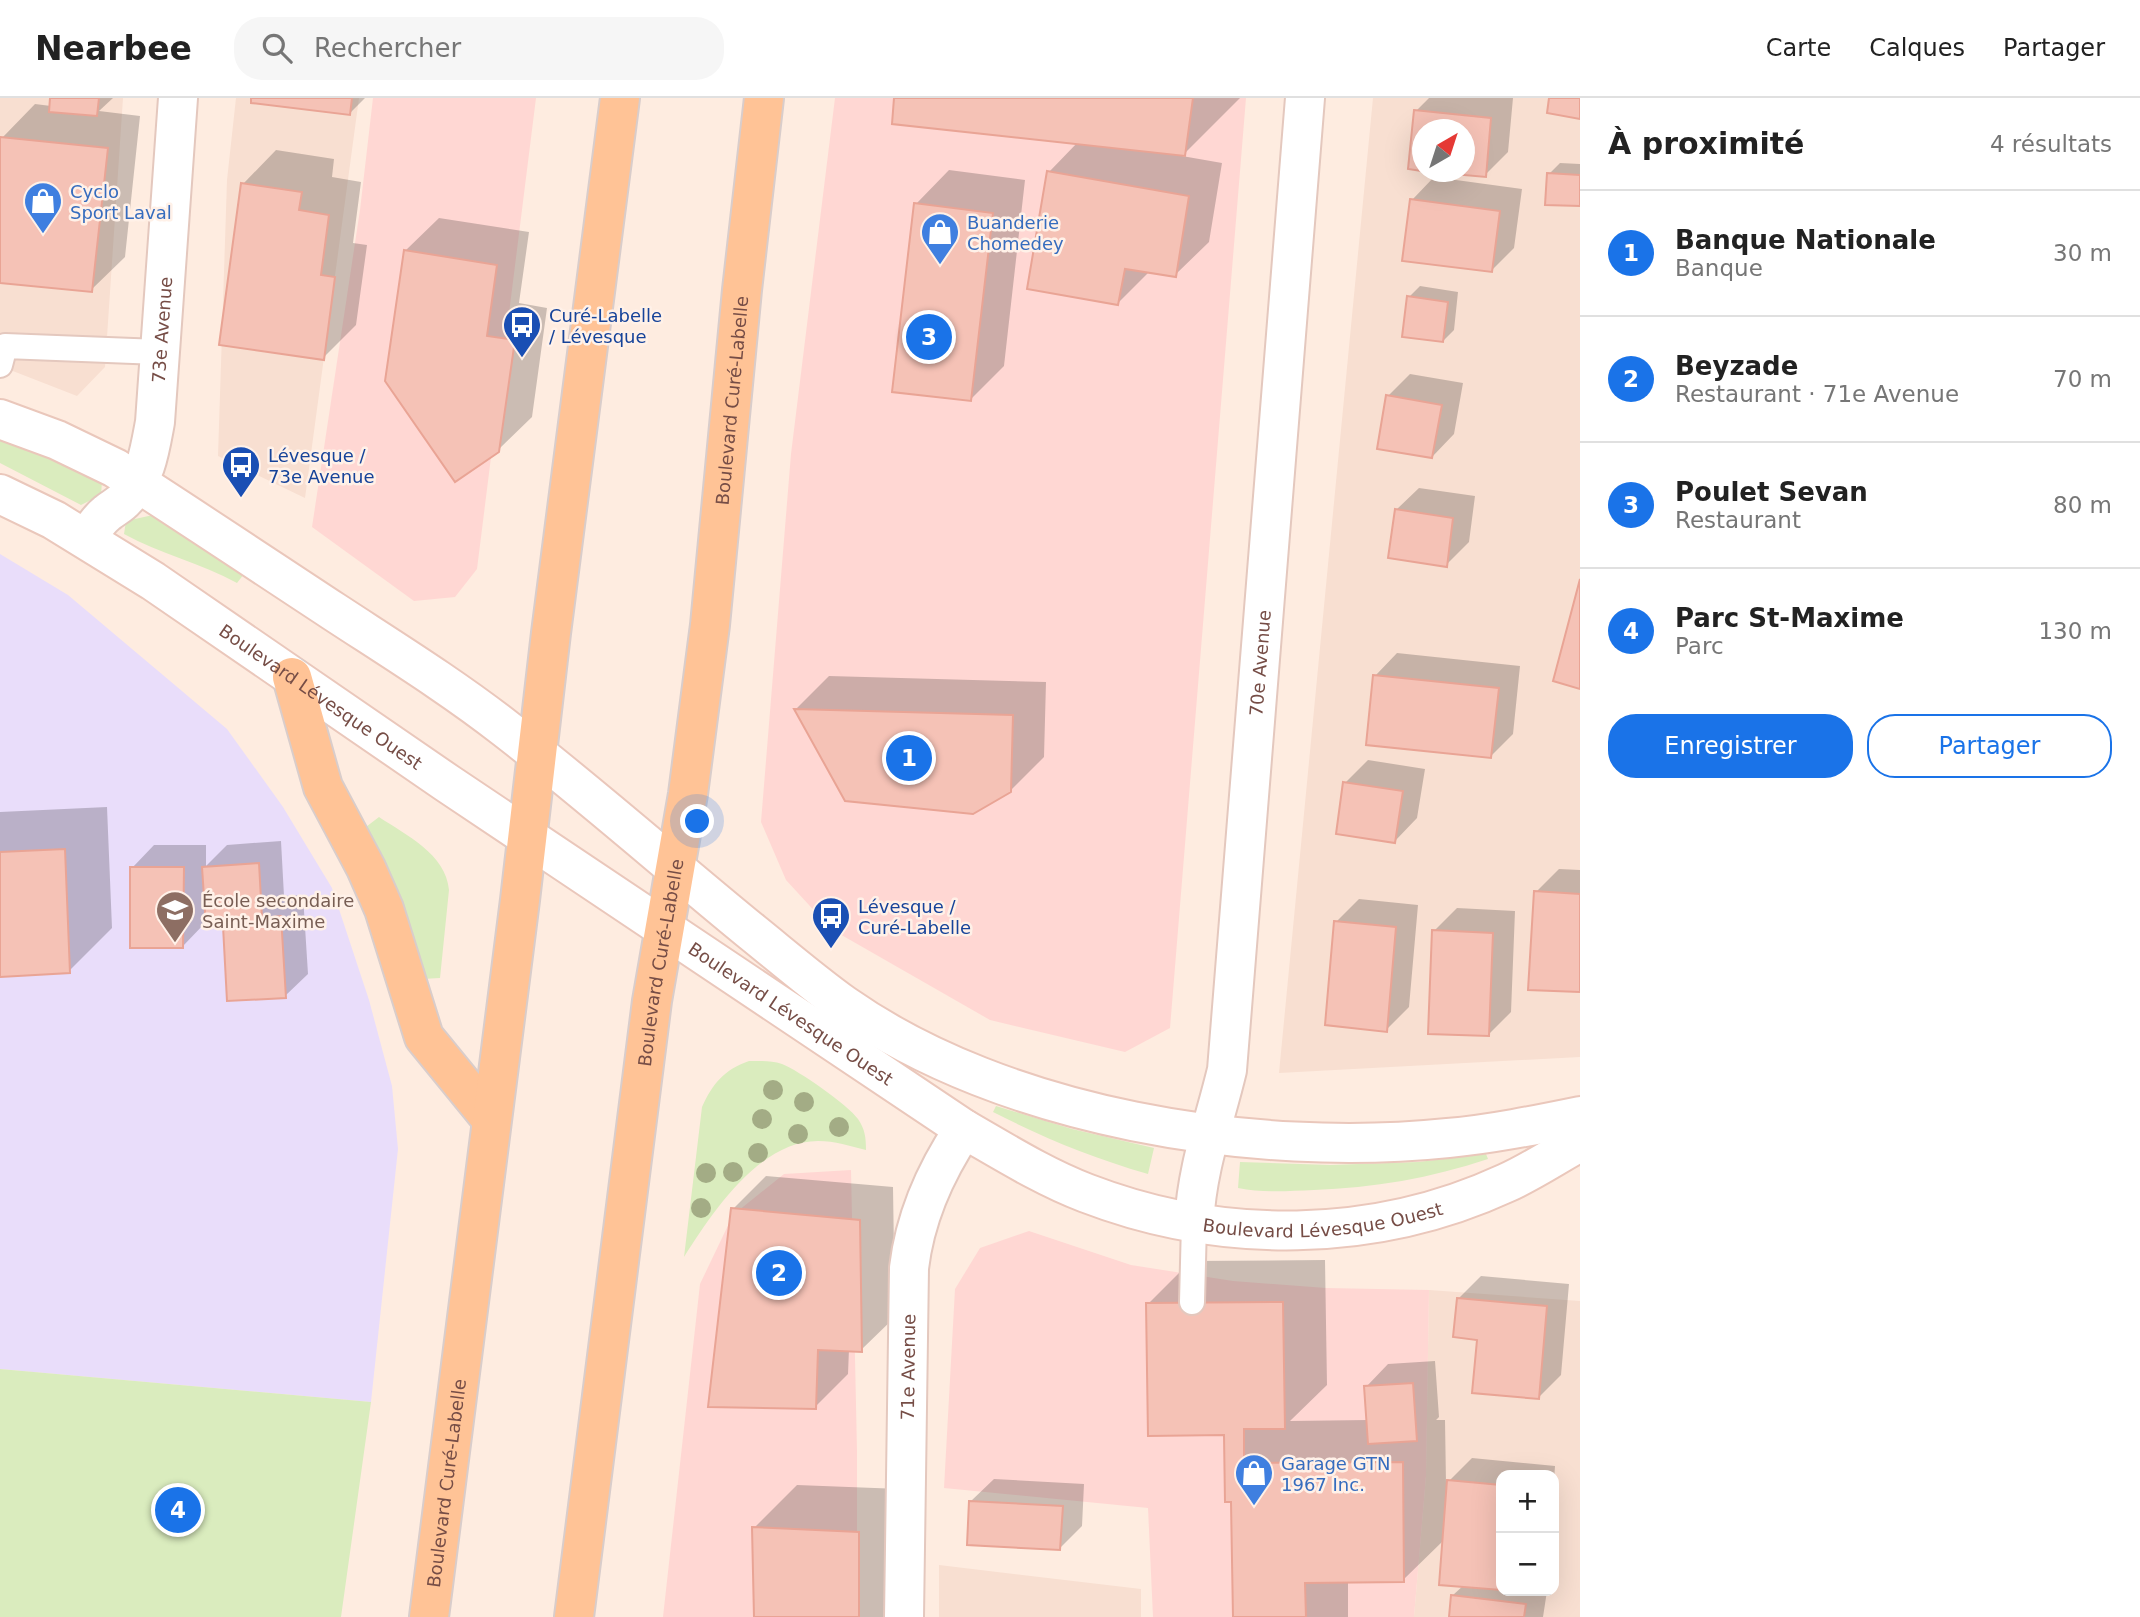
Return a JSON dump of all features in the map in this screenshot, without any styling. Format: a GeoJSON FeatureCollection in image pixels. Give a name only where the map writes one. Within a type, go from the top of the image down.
{"type":"FeatureCollection","features":[{"type":"Feature","properties":{"kind":"main road","name":"Boulevard Curé-Labelle"},"geometry":{"type":"LineString","coordinates":[[429,1617],[621,98]]}},
{"type":"Feature","properties":{"kind":"main road","name":"Boulevard Curé-Labelle"},"geometry":{"type":"LineString","coordinates":[[573,1617],[663,926],[688,794],[710,625],[743,278],[764,98]]}},
{"type":"Feature","properties":{"kind":"main road"},"geometry":{"type":"LineString","coordinates":[[292,677],[323,787],[366,868],[384,909],[424,1037],[491,1119]]}},
{"type":"Feature","properties":{"kind":"street","name":"73e Avenue"},"geometry":{"type":"LineString","coordinates":[[86,539],[100,519],[125,499],[138,483],[148,458],[155,422],[178,98]]}},
{"type":"Feature","properties":{"kind":"street","name":"70e Avenue"},"geometry":{"type":"LineString","coordinates":[[1194,1223],[1199,1173],[1227,1070],[1305,98]]}},
{"type":"Feature","properties":{"kind":"street","name":"Boulevard Lévesque Ouest"},"geometry":{"type":"LineString","coordinates":[[0,419],[81,451],[138,483],[414,664],[475,706],[537,754],[837,1000],[908,1044],[977,1074],[1078,1108],[1130,1121],[1266,1140],[1394,1142],[1488,1134],[1580,1116]]}},
{"type":"Feature","properties":{"kind":"street","name":"Boulevard Lévesque Ouest"},"geometry":{"type":"LineString","coordinates":[[0,494],[54,520],[153,581],[528,837],[964,1129],[1007,1154],[1086,1193],[1128,1207],[1194,1223],[1281,1232],[1320,1231],[1430,1211],[1507,1183],[1580,1142]]}},
{"type":"Feature","properties":{"kind":"street","name":"71e Avenue"},"geometry":{"type":"LineString","coordinates":[[904,1617],[909,1268],[914,1235],[929,1190],[964,1129]]}},
{"type":"Feature","properties":{"kind":"lane"},"geometry":{"type":"LineString","coordinates":[[0,365],[5,346],[159,352]]}},
{"type":"Feature","properties":{"kind":"lane"},"geometry":{"type":"LineString","coordinates":[[1192,1302],[1194,1223]]}},
{"type":"Feature","properties":{"kind":"shaded area"},"geometry":{"type":"Polygon","coordinates":[[[0,98],[123,98],[105,367],[77,396],[0,366],[0,98]]]}},
{"type":"Feature","properties":{"kind":"shaded area"},"geometry":{"type":"Polygon","coordinates":[[[236,98],[359,98],[305,498],[218,456],[227,180],[236,98]]]}},
{"type":"Feature","properties":{"kind":"shaded area"},"geometry":{"type":"Polygon","coordinates":[[[373,98],[536,98],[477,569],[455,597],[414,601],[312,527],[360,210],[373,98]]]}},
{"type":"Feature","properties":{"kind":"shaded area"},"geometry":{"type":"Polygon","coordinates":[[[835,98],[1246,98],[1170,1028],[1125,1052],[990,1020],[831,929],[786,880],[761,822],[791,454],[835,98]]]}},
{"type":"Feature","properties":{"kind":"shaded area"},"geometry":{"type":"Polygon","coordinates":[[[1373,98],[1580,98],[1580,1057],[1279,1073],[1373,98]]]}},
{"type":"Feature","properties":{"kind":"shaded area","name":"École secondaire Saint-Maxime"},"geometry":{"type":"Polygon","coordinates":[[[0,554],[68,595],[227,729],[283,807],[332,888],[369,1000],[392,1086],[398,1149],[371,1402],[0,1369],[0,554]]]}},
{"type":"Feature","properties":{"kind":"shaded area"},"geometry":{"type":"Polygon","coordinates":[[[851,1170],[857,1451],[857,1617],[663,1617],[700,1284],[733,1215],[784,1174],[851,1170]]]}},
{"type":"Feature","properties":{"kind":"shaded area"},"geometry":{"type":"Polygon","coordinates":[[[1029,1231],[1131,1265],[1233,1281],[1326,1288],[1429,1290],[1426,1476],[1414,1617],[1153,1617],[1148,1508],[944,1488],[955,1289],[980,1248],[1029,1231]]]}},
{"type":"Feature","properties":{"kind":"shaded area"},"geometry":{"type":"Polygon","coordinates":[[[1429,1290],[1580,1301],[1580,1617],[1414,1617],[1426,1476],[1429,1290]]]}},
{"type":"Feature","properties":{"kind":"shaded area"},"geometry":{"type":"Polygon","coordinates":[[[939,1565],[1141,1589],[1141,1617],[939,1617],[939,1565]]]}},
{"type":"Feature","properties":{"kind":"green space"},"geometry":{"type":"Polygon","coordinates":[[[0,435],[102,482],[101,495],[81,505],[0,463],[0,435]]]}},
{"type":"Feature","properties":{"kind":"green space"},"geometry":{"type":"Polygon","coordinates":[[[153,515],[244,574],[237,583],[124,534],[126,521],[153,515]]]}},
{"type":"Feature","properties":{"kind":"green space"},"geometry":{"type":"Polygon","coordinates":[[[379,817],[423,847],[441,866],[446,877],[449,890],[440,978],[422,979],[362,830],[379,817]]]}},
{"type":"Feature","properties":{"kind":"green space"},"geometry":{"type":"Polygon","coordinates":[[[749,1061],[782,1064],[834,1097],[853,1113],[860,1123],[865,1134],[866,1150],[818,1141],[796,1144],[776,1153],[739,1182],[708,1220],[684,1257],[702,1107],[720,1078],[749,1061]]]}},
{"type":"Feature","properties":{"kind":"green space"},"geometry":{"type":"Polygon","coordinates":[[[996,1106],[1072,1129],[1154,1148],[1148,1174],[1088,1154],[1032,1131],[993,1112],[996,1106]]]}},
{"type":"Feature","properties":{"kind":"green space"},"geometry":{"type":"Polygon","coordinates":[[[1486,1154],[1488,1159],[1467,1166],[1380,1184],[1285,1191],[1238,1188],[1240,1162],[1330,1165],[1418,1162],[1486,1154]]]}},
{"type":"Feature","properties":{"kind":"green space"},"geometry":{"type":"Polygon","coordinates":[[[0,1369],[371,1402],[341,1617],[0,1617],[0,1369]]]}},
{"type":"Feature","properties":{"kind":"building"},"geometry":{"type":"Polygon","coordinates":[[[50,98],[99,98],[97,116],[49,112],[50,98]]]}},
{"type":"Feature","properties":{"kind":"building"},"geometry":{"type":"Polygon","coordinates":[[[251,98],[352,98],[350,115],[251,103],[251,98]]]}},
{"type":"Feature","properties":{"kind":"building"},"geometry":{"type":"Polygon","coordinates":[[[894,98],[1193,98],[1185,156],[892,124],[894,98]]]}},
{"type":"Feature","properties":{"kind":"building"},"geometry":{"type":"Polygon","coordinates":[[[1549,98],[1580,98],[1580,119],[1547,113],[1549,98]]]}},
{"type":"Feature","properties":{"kind":"building"},"geometry":{"type":"Polygon","coordinates":[[[1414,110],[1491,118],[1486,177],[1475,176],[1475,119],[1413,119],[1414,110]]]}},
{"type":"Feature","properties":{"kind":"building"},"geometry":{"type":"Polygon","coordinates":[[[1412,130],[1412,170],[1408,169],[1412,130]]]}},
{"type":"Feature","properties":{"kind":"building"},"geometry":{"type":"Polygon","coordinates":[[[0,137],[108,148],[92,292],[0,283],[0,137]]]}},
{"type":"Feature","properties":{"kind":"building"},"geometry":{"type":"Polygon","coordinates":[[[1047,171],[1189,196],[1176,277],[1125,269],[1118,305],[1027,289],[1047,171]]]}},
{"type":"Feature","properties":{"kind":"building"},"geometry":{"type":"Polygon","coordinates":[[[1547,173],[1580,175],[1580,206],[1545,205],[1547,173]]]}},
{"type":"Feature","properties":{"kind":"building"},"geometry":{"type":"Polygon","coordinates":[[[241,183],[302,192],[299,210],[329,215],[321,275],[335,277],[324,360],[219,345],[241,183]]]}},
{"type":"Feature","properties":{"kind":"building"},"geometry":{"type":"Polygon","coordinates":[[[1410,199],[1500,211],[1492,272],[1402,261],[1410,199]]]}},
{"type":"Feature","properties":{"kind":"building"},"geometry":{"type":"Polygon","coordinates":[[[914,203],[993,213],[971,401],[892,392],[914,203]]]}},
{"type":"Feature","properties":{"kind":"building"},"geometry":{"type":"Polygon","coordinates":[[[404,250],[497,265],[487,336],[515,340],[499,452],[455,482],[385,381],[404,250]]]}},
{"type":"Feature","properties":{"kind":"building"},"geometry":{"type":"Polygon","coordinates":[[[1407,296],[1448,302],[1443,342],[1402,337],[1407,296]]]}},
{"type":"Feature","properties":{"kind":"building"},"geometry":{"type":"Polygon","coordinates":[[[1386,395],[1442,405],[1432,458],[1377,449],[1386,395]]]}},
{"type":"Feature","properties":{"kind":"building"},"geometry":{"type":"Polygon","coordinates":[[[1395,509],[1453,518],[1447,567],[1388,558],[1395,509]]]}},
{"type":"Feature","properties":{"kind":"building"},"geometry":{"type":"Polygon","coordinates":[[[1580,579],[1580,689],[1553,681],[1580,579]]]}},
{"type":"Feature","properties":{"kind":"building"},"geometry":{"type":"Polygon","coordinates":[[[1373,675],[1499,688],[1491,758],[1366,745],[1373,675]]]}},
{"type":"Feature","properties":{"kind":"building"},"geometry":{"type":"Polygon","coordinates":[[[794,709],[1013,715],[1011,792],[973,814],[845,801],[794,709]]]}},
{"type":"Feature","properties":{"kind":"building"},"geometry":{"type":"Polygon","coordinates":[[[1343,782],[1403,791],[1395,843],[1336,834],[1343,782]]]}},
{"type":"Feature","properties":{"kind":"building"},"geometry":{"type":"Polygon","coordinates":[[[65,849],[70,973],[0,977],[0,852],[65,849]]]}},
{"type":"Feature","properties":{"kind":"building"},"geometry":{"type":"Polygon","coordinates":[[[259,863],[262,918],[281,916],[286,998],[227,1001],[223,926],[206,927],[202,867],[259,863]]]}},
{"type":"Feature","properties":{"kind":"building"},"geometry":{"type":"Polygon","coordinates":[[[130,867],[184,867],[183,948],[130,948],[130,867]]]}},
{"type":"Feature","properties":{"kind":"building"},"geometry":{"type":"Polygon","coordinates":[[[1534,891],[1580,894],[1580,992],[1528,990],[1534,891]]]}},
{"type":"Feature","properties":{"kind":"building"},"geometry":{"type":"Polygon","coordinates":[[[1334,921],[1396,927],[1387,1032],[1325,1025],[1334,921]]]}},
{"type":"Feature","properties":{"kind":"building"},"geometry":{"type":"Polygon","coordinates":[[[1432,930],[1493,933],[1489,1036],[1428,1034],[1432,930]]]}},
{"type":"Feature","properties":{"kind":"building"},"geometry":{"type":"Polygon","coordinates":[[[731,1208],[860,1220],[862,1352],[818,1350],[816,1409],[708,1407],[731,1208]]]}},
{"type":"Feature","properties":{"kind":"building"},"geometry":{"type":"Polygon","coordinates":[[[1457,1298],[1547,1306],[1539,1399],[1472,1393],[1477,1340],[1453,1337],[1457,1298]]]}},
{"type":"Feature","properties":{"kind":"building"},"geometry":{"type":"Polygon","coordinates":[[[1283,1302],[1285,1429],[1244,1429],[1244,1463],[1403,1462],[1404,1582],[1305,1583],[1306,1617],[1233,1617],[1231,1502],[1225,1502],[1224,1435],[1148,1436],[1146,1303],[1283,1302]]]}},
{"type":"Feature","properties":{"kind":"building"},"geometry":{"type":"Polygon","coordinates":[[[1413,1383],[1417,1441],[1368,1444],[1364,1386],[1413,1383]]]}},
{"type":"Feature","properties":{"kind":"building"},"geometry":{"type":"Polygon","coordinates":[[[1447,1480],[1496,1485],[1496,1590],[1439,1585],[1447,1480]]]}},
{"type":"Feature","properties":{"kind":"building"},"geometry":{"type":"Polygon","coordinates":[[[969,1501],[1063,1506],[1060,1550],[967,1545],[969,1501]]]}},
{"type":"Feature","properties":{"kind":"building"},"geometry":{"type":"Polygon","coordinates":[[[752,1527],[859,1532],[859,1617],[754,1617],[752,1527]]]}},
{"type":"Feature","properties":{"kind":"building"},"geometry":{"type":"Polygon","coordinates":[[[1451,1595],[1526,1604],[1524,1617],[1449,1617],[1451,1595]]]}},
{"type":"Feature","properties":{"kind":"place","name":"Cyclo Sport Laval"},"geometry":{"type":"Point","coordinates":[43,235]}},
{"type":"Feature","properties":{"kind":"place","name":"Buanderie Chomedey"},"geometry":{"type":"Point","coordinates":[940,266]}},
{"type":"Feature","properties":{"kind":"place","name":"Poulet Sevan"},"geometry":{"type":"Point","coordinates":[929,337]}},
{"type":"Feature","properties":{"kind":"place","name":"Curé-Labelle / Lévesque"},"geometry":{"type":"Point","coordinates":[522,359]}},
{"type":"Feature","properties":{"kind":"place","name":"Lévesque / 73e Avenue"},"geometry":{"type":"Point","coordinates":[241,499]}},
{"type":"Feature","properties":{"kind":"place","name":"Banque Nationale"},"geometry":{"type":"Point","coordinates":[909,758]}},
{"type":"Feature","properties":{"kind":"place","name":"École secondaire Saint-Maxime"},"geometry":{"type":"Point","coordinates":[175,944]}},
{"type":"Feature","properties":{"kind":"place","name":"Lévesque / Curé-Labelle"},"geometry":{"type":"Point","coordinates":[831,950]}},
{"type":"Feature","properties":{"kind":"place","name":"Beyzade"},"geometry":{"type":"Point","coordinates":[779,1273]}},
{"type":"Feature","properties":{"kind":"place","name":"Garage GTN 1967 Inc."},"geometry":{"type":"Point","coordinates":[1254,1507]}},
{"type":"Feature","properties":{"kind":"place","name":"Parc St-Maxime"},"geometry":{"type":"Point","coordinates":[178,1510]}}]}
